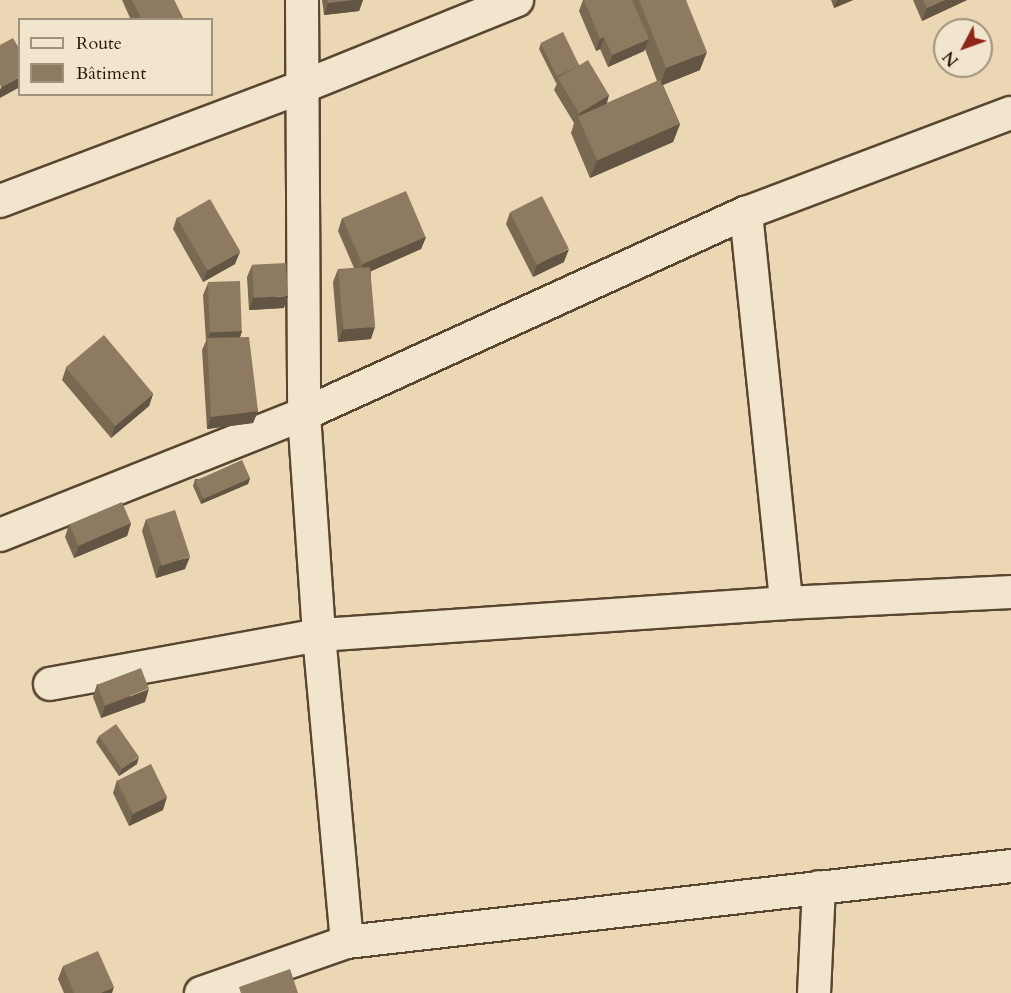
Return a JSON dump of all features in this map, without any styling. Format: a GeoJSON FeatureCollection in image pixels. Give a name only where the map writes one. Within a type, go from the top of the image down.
{"type":"FeatureCollection","features":[{"type":"Feature","properties":{"kind":"street"},"geometry":{"type":"LineString","coordinates":[[302,0],[304,414],[319,635],[347,942]]}},
{"type":"Feature","properties":{"kind":"street"},"geometry":{"type":"LineString","coordinates":[[0,201],[302,87],[517,0]]}},
{"type":"Feature","properties":{"kind":"street"},"geometry":{"type":"LineString","coordinates":[[0,535],[304,414],[746,213],[1011,113]]}},
{"type":"Feature","properties":{"kind":"street"},"geometry":{"type":"LineString","coordinates":[[746,213],[786,603]]}},
{"type":"Feature","properties":{"kind":"street"},"geometry":{"type":"LineString","coordinates":[[50,684],[319,635],[786,603],[1011,592]]}},
{"type":"Feature","properties":{"kind":"street"},"geometry":{"type":"LineString","coordinates":[[201,993],[347,942],[1011,866]]}},
{"type":"Feature","properties":{"kind":"street"},"geometry":{"type":"LineString","coordinates":[[814,993],[819,887]]}},
{"type":"Feature","properties":{"kind":"building"},"geometry":{"type":"Polygon","coordinates":[[[132,0],[174,0],[183,18],[141,18],[132,0]]]}},
{"type":"Feature","properties":{"kind":"building"},"geometry":{"type":"Polygon","coordinates":[[[328,0],[353,0],[328,3],[328,0]]]}},
{"type":"Feature","properties":{"kind":"building"},"geometry":{"type":"Polygon","coordinates":[[[584,0],[632,0],[649,39],[612,55],[604,37],[600,39],[584,0]]]}},
{"type":"Feature","properties":{"kind":"building"},"geometry":{"type":"Polygon","coordinates":[[[639,0],[686,0],[707,52],[666,68],[639,0]]]}},
{"type":"Feature","properties":{"kind":"building"},"geometry":{"type":"Polygon","coordinates":[[[923,0],[945,0],[927,8],[923,0]]]}},
{"type":"Feature","properties":{"kind":"building"},"geometry":{"type":"Polygon","coordinates":[[[563,32],[579,65],[557,76],[541,43],[563,32]]]}},
{"type":"Feature","properties":{"kind":"building"},"geometry":{"type":"Polygon","coordinates":[[[13,38],[18,47],[18,78],[1,87],[0,85],[0,45],[13,38]]]}},
{"type":"Feature","properties":{"kind":"building"},"geometry":{"type":"Polygon","coordinates":[[[588,60],[609,95],[579,113],[558,78],[588,60]]]}},
{"type":"Feature","properties":{"kind":"building"},"geometry":{"type":"Polygon","coordinates":[[[660,80],[680,124],[597,160],[578,117],[660,80]]]}},
{"type":"Feature","properties":{"kind":"building"},"geometry":{"type":"Polygon","coordinates":[[[406,191],[426,237],[362,264],[342,218],[406,191]]]}},
{"type":"Feature","properties":{"kind":"building"},"geometry":{"type":"Polygon","coordinates":[[[542,196],[569,249],[537,265],[510,212],[542,196]]]}},
{"type":"Feature","properties":{"kind":"building"},"geometry":{"type":"Polygon","coordinates":[[[210,199],[241,252],[208,271],[177,218],[210,199]]]}},
{"type":"Feature","properties":{"kind":"building"},"geometry":{"type":"Polygon","coordinates":[[[286,263],[288,296],[254,298],[252,265],[286,263]]]}},
{"type":"Feature","properties":{"kind":"building"},"geometry":{"type":"Polygon","coordinates":[[[370,267],[375,327],[343,330],[338,270],[370,267]]]}},
{"type":"Feature","properties":{"kind":"building"},"geometry":{"type":"Polygon","coordinates":[[[240,281],[242,331],[210,332],[208,282],[240,281]]]}},
{"type":"Feature","properties":{"kind":"building"},"geometry":{"type":"Polygon","coordinates":[[[104,335],[153,394],[115,426],[66,367],[104,335]]]}},
{"type":"Feature","properties":{"kind":"building"},"geometry":{"type":"Polygon","coordinates":[[[249,337],[258,411],[211,417],[207,338],[249,337]]]}},
{"type":"Feature","properties":{"kind":"building"},"geometry":{"type":"Polygon","coordinates":[[[242,460],[250,478],[204,499],[195,481],[242,460]]]}},
{"type":"Feature","properties":{"kind":"building"},"geometry":{"type":"Polygon","coordinates":[[[122,502],[131,523],[79,545],[70,524],[122,502]]]}},
{"type":"Feature","properties":{"kind":"building"},"geometry":{"type":"Polygon","coordinates":[[[175,510],[190,557],[162,566],[146,519],[175,510]]]}},
{"type":"Feature","properties":{"kind":"building"},"geometry":{"type":"Polygon","coordinates":[[[141,668],[149,689],[105,705],[97,685],[141,668]]]}},
{"type":"Feature","properties":{"kind":"building"},"geometry":{"type":"Polygon","coordinates":[[[116,724],[139,757],[122,769],[99,736],[116,724]]]}},
{"type":"Feature","properties":{"kind":"building"},"geometry":{"type":"Polygon","coordinates":[[[151,764],[167,797],[133,814],[117,781],[151,764]]]}},
{"type":"Feature","properties":{"kind":"building"},"geometry":{"type":"Polygon","coordinates":[[[98,951],[114,987],[101,993],[74,993],[63,966],[98,951]]]}},
{"type":"Feature","properties":{"kind":"building"},"geometry":{"type":"Polygon","coordinates":[[[290,969],[298,993],[241,993],[239,987],[290,969]]]}}]}
